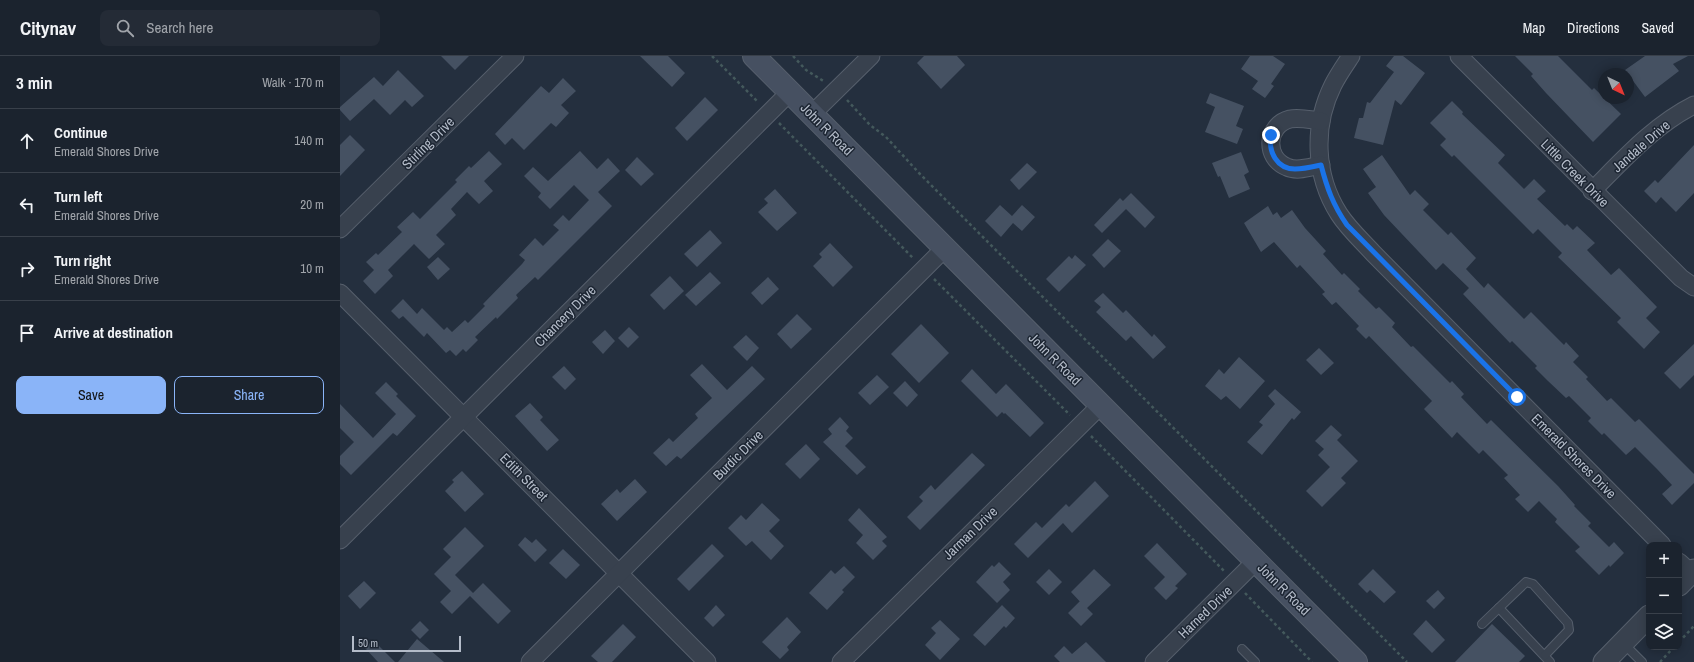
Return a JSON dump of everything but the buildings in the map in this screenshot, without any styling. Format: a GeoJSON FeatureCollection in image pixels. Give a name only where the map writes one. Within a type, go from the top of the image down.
{"type":"FeatureCollection","features":[{"type":"Feature","properties":{"kind":"main road","name":"John R Road"},"geometry":{"type":"LineString","coordinates":[[754,56],[1256,561],[1353,661]]}},
{"type":"Feature","properties":{"kind":"street","name":"Stirling Drive"},"geometry":{"type":"LineString","coordinates":[[340,229],[515,56]]}},
{"type":"Feature","properties":{"kind":"street"},"geometry":{"type":"LineString","coordinates":[[812,114],[871,56]]}},
{"type":"Feature","properties":{"kind":"street","name":"Emerald Shores Drive"},"geometry":{"type":"LineString","coordinates":[[1351,56],[1334,84],[1325,105],[1319,134],[1321,165],[1327,191],[1332,202],[1357,237],[1659,542]]}},
{"type":"Feature","properties":{"kind":"street","name":"Little Creek Drive"},"geometry":{"type":"LineString","coordinates":[[1459,56],[1592,191],[1681,278],[1694,288]]}},
{"type":"Feature","properties":{"kind":"street","name":"Chancery Drive"},"geometry":{"type":"LineString","coordinates":[[340,540],[790,92]]}},
{"type":"Feature","properties":{"kind":"street","name":"Jandale Drive"},"geometry":{"type":"LineString","coordinates":[[1592,191],[1642,142],[1668,121],[1694,105]]}},
{"type":"Feature","properties":{"kind":"street"},"geometry":{"type":"LineString","coordinates":[[1321,121],[1291,118],[1282,122],[1273,132],[1270,143],[1273,156],[1279,163],[1287,168],[1294,169],[1321,165]]}},
{"type":"Feature","properties":{"kind":"street","name":"Burdic Drive"},"geometry":{"type":"LineString","coordinates":[[530,662],[945,248]]}},
{"type":"Feature","properties":{"kind":"street","name":"Edith Street"},"geometry":{"type":"LineString","coordinates":[[340,293],[707,662]]}},
{"type":"Feature","properties":{"kind":"street","name":"Jarman Drive"},"geometry":{"type":"LineString","coordinates":[[840,662],[1101,405]]}},
{"type":"Feature","properties":{"kind":"street","name":"Harned Drive"},"geometry":{"type":"LineString","coordinates":[[1154,662],[1256,561]]}},
{"type":"Feature","properties":{"kind":"street"},"geometry":{"type":"LineString","coordinates":[[1604,662],[1646,619]]}},
{"type":"Feature","properties":{"kind":"lane"},"geometry":{"type":"LineString","coordinates":[[1482,624],[1526,582],[1532,584],[1568,623],[1569,630],[1548,659],[1499,608]]}},
{"type":"Feature","properties":{"kind":"lane"},"geometry":{"type":"LineString","coordinates":[[1623,643],[1642,662]]}},
{"type":"Feature","properties":{"kind":"lane"},"geometry":{"type":"LineString","coordinates":[[1242,649],[1255,662]]}},
{"type":"Feature","properties":{"kind":"path"},"geometry":{"type":"LineString","coordinates":[[712,56],[759,103]]}},
{"type":"Feature","properties":{"kind":"path"},"geometry":{"type":"LineString","coordinates":[[793,56],[806,70],[826,83]]}},
{"type":"Feature","properties":{"kind":"path"},"geometry":{"type":"LineString","coordinates":[[851,104],[870,125],[886,137],[919,173],[1407,662]]}},
{"type":"Feature","properties":{"kind":"path"},"geometry":{"type":"LineString","coordinates":[[779,123],[915,260]]}},
{"type":"Feature","properties":{"kind":"path"},"geometry":{"type":"LineString","coordinates":[[935,280],[1070,416]]}},
{"type":"Feature","properties":{"kind":"path"},"geometry":{"type":"LineString","coordinates":[[1090,436],[1225,572]]}},
{"type":"Feature","properties":{"kind":"path"},"geometry":{"type":"LineString","coordinates":[[1245,593],[1312,662]]}},
{"type":"Feature","properties":{"kind":"path"},"geometry":{"type":"LineString","coordinates":[[1682,639],[1694,626]]}},
{"type":"Feature","properties":{"kind":"path"},"geometry":{"type":"LineString","coordinates":[[1660,662],[1671,650]]}},
{"type":"Feature","properties":{"kind":"route"},"geometry":{"type":"LineString","coordinates":[[1271,135],[1270,143],[1273,156],[1279,163],[1287,168],[1294,169],[1321,165],[1327,191],[1338,213],[1357,237],[1517,397]]}}]}
